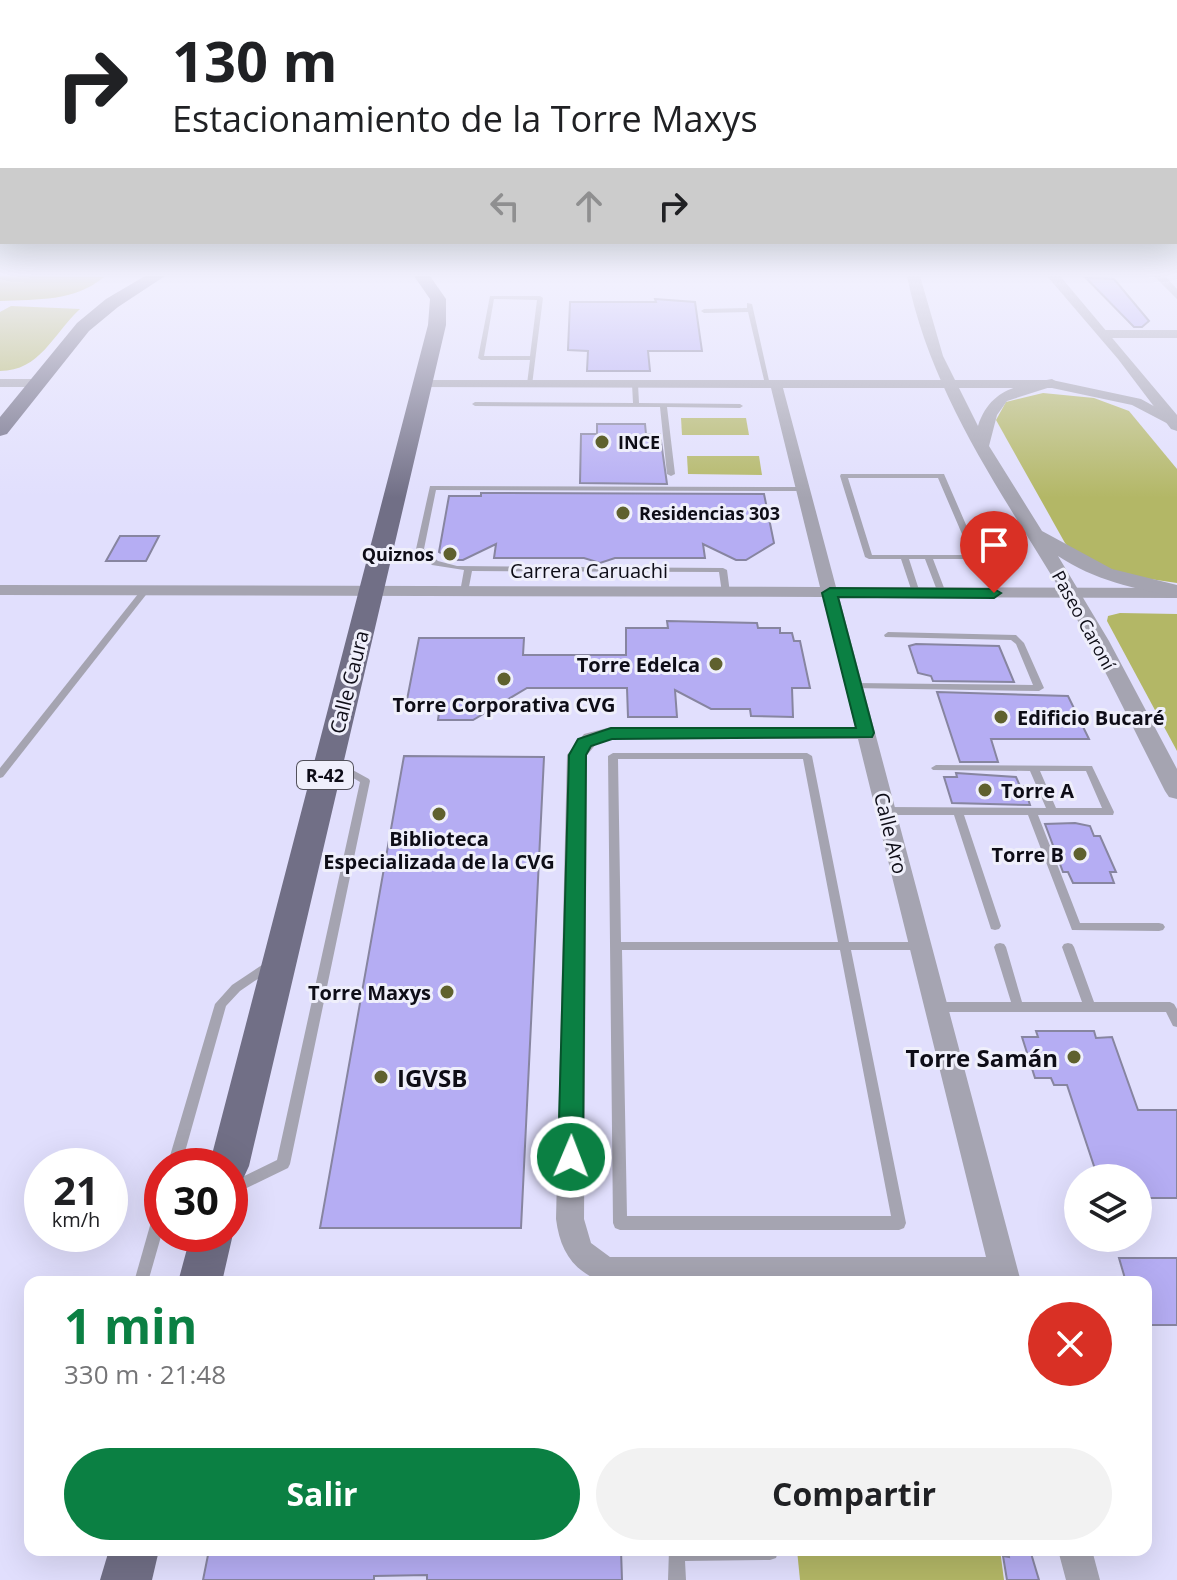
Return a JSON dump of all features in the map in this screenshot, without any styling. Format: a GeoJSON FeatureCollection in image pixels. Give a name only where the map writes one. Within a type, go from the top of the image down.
{"type":"FeatureCollection","features":[{"type":"Feature","properties":{"kind":"main road"},"geometry":{"type":"LineString","coordinates":[[0,430],[66,350]]}},
{"type":"Feature","properties":{"kind":"main road","name":"R-42"},"geometry":{"type":"LineString","coordinates":[[422,384],[430,350]]}},
{"type":"Feature","properties":{"kind":"main road","name":"Calle Caura"},"geometry":{"type":"LineString","coordinates":[[233,1148],[422,384]]}},
{"type":"Feature","properties":{"kind":"main road"},"geometry":{"type":"LineString","coordinates":[[202,1276],[208,1252]]}},
{"type":"Feature","properties":{"kind":"main road"},"geometry":{"type":"LineString","coordinates":[[126,1580],[132,1556]]}},
{"type":"Feature","properties":{"kind":"street","name":"Paseo Caroní"},"geometry":{"type":"LineString","coordinates":[[935,350],[949,384],[1028,525],[1072,594],[1177,791]]}},
{"type":"Feature","properties":{"kind":"street"},"geometry":{"type":"LineString","coordinates":[[1116,350],[1176,425]]}},
{"type":"Feature","properties":{"kind":"street"},"geometry":{"type":"LineString","coordinates":[[0,383],[38,383]]}},
{"type":"Feature","properties":{"kind":"street"},"geometry":{"type":"LineString","coordinates":[[422,384],[1052,384],[1136,402],[1176,425]]}},
{"type":"Feature","properties":{"kind":"street","name":"Calle Aro"},"geometry":{"type":"LineString","coordinates":[[772,384],[803,489],[1005,1276]]}},
{"type":"Feature","properties":{"kind":"street"},"geometry":{"type":"LineString","coordinates":[[982,444],[986,416],[999,398],[1052,384]]}},
{"type":"Feature","properties":{"kind":"street"},"geometry":{"type":"LineString","coordinates":[[1028,525],[1086,567],[1108,577],[1177,592]]}},
{"type":"Feature","properties":{"kind":"street","name":"Carrera Caruachi"},"geometry":{"type":"LineString","coordinates":[[0,590],[1177,592]]}},
{"type":"Feature","properties":{"kind":"street"},"geometry":{"type":"LineString","coordinates":[[866,733],[611,733],[592,737],[581,747],[577,755],[570,1188],[573,1241],[584,1259],[610,1271],[939,1276]]}},
{"type":"Feature","properties":{"kind":"street"},"geometry":{"type":"LineString","coordinates":[[1077,1556],[1083,1580]]}},
{"type":"Feature","properties":{"kind":"lane"},"geometry":{"type":"LineString","coordinates":[[482,350],[481,358],[533,358]]}},
{"type":"Feature","properties":{"kind":"lane"},"geometry":{"type":"LineString","coordinates":[[530,384],[534,350]]}},
{"type":"Feature","properties":{"kind":"lane"},"geometry":{"type":"LineString","coordinates":[[762,350],[772,384]]}},
{"type":"Feature","properties":{"kind":"lane"},"geometry":{"type":"LineString","coordinates":[[635,384],[636,405]]}},
{"type":"Feature","properties":{"kind":"lane"},"geometry":{"type":"LineString","coordinates":[[475,404],[740,406]]}},
{"type":"Feature","properties":{"kind":"lane"},"geometry":{"type":"LineString","coordinates":[[663,405],[671,474]]}},
{"type":"Feature","properties":{"kind":"lane"},"geometry":{"type":"LineString","coordinates":[[844,476],[941,476],[976,557],[904,557],[869,557],[844,476]]}},
{"type":"Feature","properties":{"kind":"lane"},"geometry":{"type":"LineString","coordinates":[[726,593],[723,570],[442,566],[422,554],[420,544],[433,488],[803,489]]}},
{"type":"Feature","properties":{"kind":"lane"},"geometry":{"type":"LineString","coordinates":[[904,557],[916,593]]}},
{"type":"Feature","properties":{"kind":"lane"},"geometry":{"type":"LineString","coordinates":[[928,557],[942,593]]}},
{"type":"Feature","properties":{"kind":"lane"},"geometry":{"type":"LineString","coordinates":[[464,592],[468,568]]}},
{"type":"Feature","properties":{"kind":"lane"},"geometry":{"type":"LineString","coordinates":[[0,775],[145,591]]}},
{"type":"Feature","properties":{"kind":"lane"},"geometry":{"type":"LineString","coordinates":[[854,686],[1039,688],[1020,643],[1013,637],[888,635]]}},
{"type":"Feature","properties":{"kind":"lane"},"geometry":{"type":"LineString","coordinates":[[613,756],[807,756],[845,947],[899,1223],[620,1223],[613,756]]}},
{"type":"Feature","properties":{"kind":"lane"},"geometry":{"type":"LineString","coordinates":[[248,1181],[283,1164],[365,781],[329,761]]}},
{"type":"Feature","properties":{"kind":"lane"},"geometry":{"type":"LineString","coordinates":[[886,811],[1109,812],[1089,768],[936,768]]}},
{"type":"Feature","properties":{"kind":"lane"},"geometry":{"type":"LineString","coordinates":[[1034,768],[1052,811]]}},
{"type":"Feature","properties":{"kind":"lane"},"geometry":{"type":"LineString","coordinates":[[958,811],[995,926]]}},
{"type":"Feature","properties":{"kind":"lane"},"geometry":{"type":"LineString","coordinates":[[1031,811],[1076,927],[1159,927]]}},
{"type":"Feature","properties":{"kind":"lane"},"geometry":{"type":"LineString","coordinates":[[616,946],[920,946]]}},
{"type":"Feature","properties":{"kind":"lane"},"geometry":{"type":"LineString","coordinates":[[1000,947],[1018,1007]]}},
{"type":"Feature","properties":{"kind":"lane"},"geometry":{"type":"LineString","coordinates":[[1068,947],[1090,1007]]}},
{"type":"Feature","properties":{"kind":"lane"},"geometry":{"type":"LineString","coordinates":[[179,1148],[221,1004],[236,988],[280,957]]}},
{"type":"Feature","properties":{"kind":"lane"},"geometry":{"type":"LineString","coordinates":[[936,1007],[1170,1007],[1177,1022]]}},
{"type":"Feature","properties":{"kind":"lane"},"geometry":{"type":"LineString","coordinates":[[143,1276],[150,1252]]}},
{"type":"Feature","properties":{"kind":"lane"},"geometry":{"type":"LineString","coordinates":[[676,1556],[677,1580]]}},
{"type":"Feature","properties":{"kind":"green space"},"geometry":{"type":"Polygon","coordinates":[[[0,350],[44,350],[26,365],[0,371],[0,350]]]}},
{"type":"Feature","properties":{"kind":"green space"},"geometry":{"type":"Polygon","coordinates":[[[1043,393],[1094,398],[1129,411],[1177,469],[1177,583],[1123,575],[1071,550],[1065,543],[996,420],[1006,402],[1043,393]]]}},
{"type":"Feature","properties":{"kind":"green space"},"geometry":{"type":"Polygon","coordinates":[[[681,418],[746,418],[749,435],[682,435],[681,418]]]}},
{"type":"Feature","properties":{"kind":"green space"},"geometry":{"type":"Polygon","coordinates":[[[687,456],[759,456],[762,475],[688,474],[687,456]]]}},
{"type":"Feature","properties":{"kind":"green space"},"geometry":{"type":"Polygon","coordinates":[[[1120,613],[1177,614],[1177,751],[1107,621],[1108,616],[1120,613]]]}},
{"type":"Feature","properties":{"kind":"green space"},"geometry":{"type":"Polygon","coordinates":[[[798,1556],[1001,1556],[1004,1580],[800,1580],[798,1556]]]}},
{"type":"Feature","properties":{"kind":"building"},"geometry":{"type":"Polygon","coordinates":[[[568,350],[702,351],[648,351],[650,371],[587,371],[588,351],[568,350]]]}},
{"type":"Feature","properties":{"kind":"building"},"geometry":{"type":"Polygon","coordinates":[[[597,424],[645,424],[646,434],[660,434],[667,484],[580,483],[581,434],[597,434],[597,424]]]}},
{"type":"Feature","properties":{"kind":"building","name":"Residencias 303"},"geometry":{"type":"Polygon","coordinates":[[[481,493],[764,494],[774,543],[746,560],[736,560],[703,544],[705,558],[615,558],[600,563],[584,558],[494,558],[496,544],[463,560],[453,560],[439,552],[449,496],[481,496],[481,493]]]}},
{"type":"Feature","properties":{"kind":"building"},"geometry":{"type":"Polygon","coordinates":[[[120,536],[159,536],[146,561],[106,561],[120,536]]]}},
{"type":"Feature","properties":{"kind":"building"},"geometry":{"type":"Polygon","coordinates":[[[667,621],[757,623],[758,628],[780,628],[780,633],[792,633],[794,641],[800,641],[810,688],[792,688],[793,717],[751,716],[750,709],[711,709],[675,690],[677,717],[628,717],[627,688],[527,688],[473,720],[438,720],[440,705],[406,705],[419,638],[524,638],[523,655],[626,655],[626,628],[668,628],[667,621]]]}},
{"type":"Feature","properties":{"kind":"building"},"geometry":{"type":"Polygon","coordinates":[[[909,646],[999,646],[1014,682],[933,681],[931,676],[918,673],[909,646]]]}},
{"type":"Feature","properties":{"kind":"building","name":"Edificio Bucaré"},"geometry":{"type":"Polygon","coordinates":[[[937,692],[1068,696],[1089,739],[991,739],[998,762],[960,762],[937,692]]]}},
{"type":"Feature","properties":{"kind":"building","name":"Torre Maxys"},"geometry":{"type":"Polygon","coordinates":[[[404,756],[544,757],[521,1228],[320,1228],[404,756]]]}},
{"type":"Feature","properties":{"kind":"building","name":"Torre A"},"geometry":{"type":"Polygon","coordinates":[[[956,773],[1016,777],[1020,786],[1024,786],[1030,805],[952,803],[944,777],[957,777],[956,773]]]}},
{"type":"Feature","properties":{"kind":"building","name":"Torre B"},"geometry":{"type":"Polygon","coordinates":[[[1045,824],[1090,826],[1094,836],[1100,836],[1116,872],[1110,872],[1114,883],[1073,883],[1068,872],[1063,872],[1045,824]]]}},
{"type":"Feature","properties":{"kind":"building"},"geometry":{"type":"Polygon","coordinates":[[[1036,1031],[1094,1031],[1096,1038],[1112,1037],[1138,1110],[1177,1110],[1177,1198],[1152,1198],[1152,1164],[1093,1164],[1067,1085],[1054,1085],[1051,1078],[1035,1078],[1022,1037],[1038,1037],[1036,1031]]]}},
{"type":"Feature","properties":{"kind":"building"},"geometry":{"type":"Polygon","coordinates":[[[1119,1258],[1177,1258],[1177,1325],[1152,1325],[1152,1276],[1124,1276],[1119,1258]]]}},
{"type":"Feature","properties":{"kind":"building"},"geometry":{"type":"Polygon","coordinates":[[[208,1556],[621,1556],[622,1580],[427,1580],[427,1575],[374,1576],[374,1580],[203,1580],[208,1556]]]}},
{"type":"Feature","properties":{"kind":"building"},"geometry":{"type":"Polygon","coordinates":[[[1003,1556],[1032,1556],[1039,1580],[1007,1580],[1003,1556]]]}},
{"type":"Feature","properties":{"kind":"place","name":"INCE"},"geometry":{"type":"Point","coordinates":[602,442]}},
{"type":"Feature","properties":{"kind":"place","name":"Residencias 303"},"geometry":{"type":"Point","coordinates":[623,513]}},
{"type":"Feature","properties":{"kind":"place","name":"Quiznos"},"geometry":{"type":"Point","coordinates":[450,554]}},
{"type":"Feature","properties":{"kind":"place","name":"Torre Edelca"},"geometry":{"type":"Point","coordinates":[716,664]}},
{"type":"Feature","properties":{"kind":"place","name":"Torre Corporativa CVG"},"geometry":{"type":"Point","coordinates":[504,679]}},
{"type":"Feature","properties":{"kind":"place","name":"Edificio Bucaré"},"geometry":{"type":"Point","coordinates":[1001,717]}},
{"type":"Feature","properties":{"kind":"place","name":"Torre A"},"geometry":{"type":"Point","coordinates":[985,790]}},
{"type":"Feature","properties":{"kind":"place","name":"Biblioteca Especializada de la CVG"},"geometry":{"type":"Point","coordinates":[439,814]}},
{"type":"Feature","properties":{"kind":"place","name":"Torre B"},"geometry":{"type":"Point","coordinates":[1080,854]}},
{"type":"Feature","properties":{"kind":"place","name":"Torre Maxys"},"geometry":{"type":"Point","coordinates":[447,992]}},
{"type":"Feature","properties":{"kind":"place","name":"Torre Samán"},"geometry":{"type":"Point","coordinates":[1074,1057]}},
{"type":"Feature","properties":{"kind":"place","name":"IGVSB"},"geometry":{"type":"Point","coordinates":[381,1077]}},
{"type":"Feature","properties":{"kind":"route"},"geometry":{"type":"LineString","coordinates":[[571,1157],[577,755],[584,743],[592,737],[611,733],[866,733],[830,593],[994,593]]}}]}
